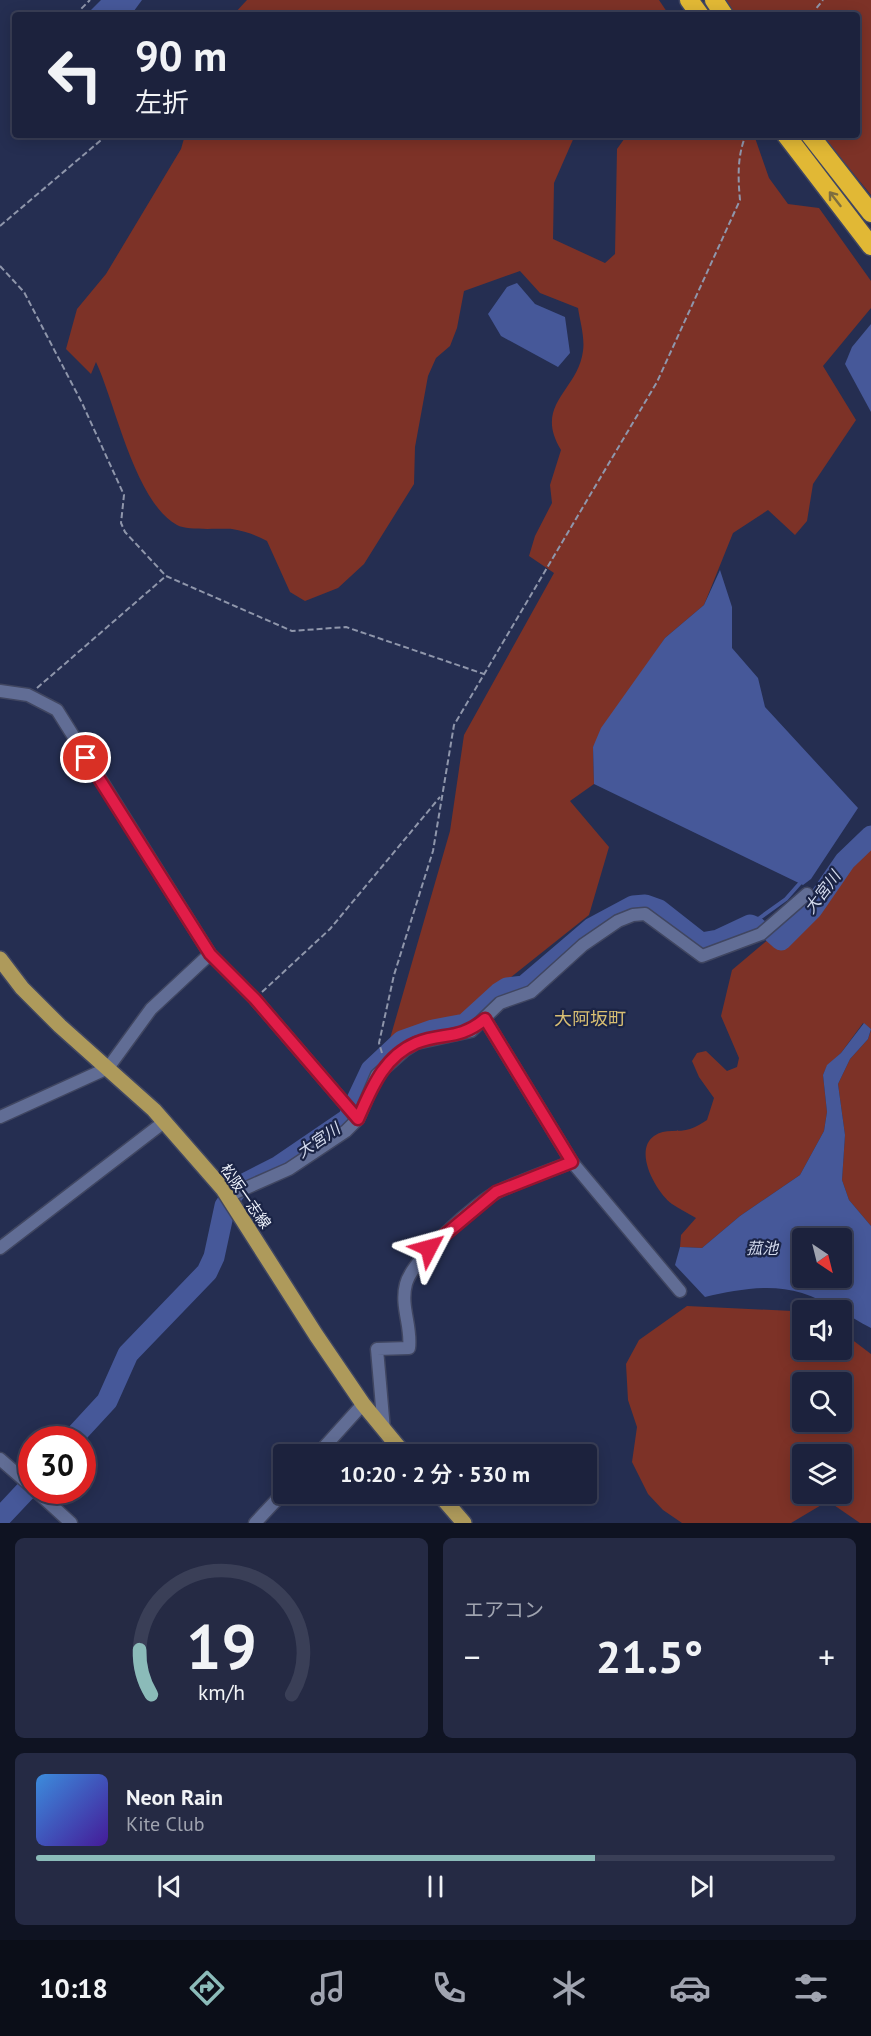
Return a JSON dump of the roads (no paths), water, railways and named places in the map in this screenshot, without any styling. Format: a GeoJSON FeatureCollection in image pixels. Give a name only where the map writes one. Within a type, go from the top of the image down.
{"type":"FeatureCollection","features":[{"type":"Feature","properties":{"kind":"highway"},"geometry":{"type":"LineString","coordinates":[[788,138],[871,246]]}},
{"type":"Feature","properties":{"kind":"highway"},"geometry":{"type":"LineString","coordinates":[[812,138],[871,213]]}},
{"type":"Feature","properties":{"kind":"main road","name":"松阪一志線"},"geometry":{"type":"LineString","coordinates":[[0,959],[37,1003],[165,1122],[232,1197],[363,1404],[396,1444]]}},
{"type":"Feature","properties":{"kind":"main road"},"geometry":{"type":"LineString","coordinates":[[448,1504],[464,1523]]}},
{"type":"Feature","properties":{"kind":"street"},"geometry":{"type":"LineString","coordinates":[[0,691],[28,695],[57,710],[210,954],[255,999],[355,1116]]}},
{"type":"Feature","properties":{"kind":"street"},"geometry":{"type":"LineString","coordinates":[[232,1197],[289,1169],[346,1131],[384,1061],[416,1043],[464,1034],[485,1019],[500,1003],[531,992],[591,939],[626,918],[645,915],[702,956],[761,934],[807,894]]}},
{"type":"Feature","properties":{"kind":"street"},"geometry":{"type":"LineString","coordinates":[[0,1117],[108,1068],[152,1009],[210,954]]}},
{"type":"Feature","properties":{"kind":"street"},"geometry":{"type":"LineString","coordinates":[[485,1019],[572,1162],[680,1291]]}},
{"type":"Feature","properties":{"kind":"street"},"geometry":{"type":"LineString","coordinates":[[0,1248],[165,1122]]}},
{"type":"Feature","properties":{"kind":"street"},"geometry":{"type":"LineString","coordinates":[[384,1430],[377,1349],[409,1348],[410,1339],[404,1299],[411,1270],[429,1248],[496,1192],[572,1162]]}},
{"type":"Feature","properties":{"kind":"street"},"geometry":{"type":"LineString","coordinates":[[327,1444],[363,1404]]}},
{"type":"Feature","properties":{"kind":"street"},"geometry":{"type":"LineString","coordinates":[[0,1459],[18,1476]]}},
{"type":"Feature","properties":{"kind":"street"},"geometry":{"type":"LineString","coordinates":[[50,1504],[71,1523]]}},
{"type":"Feature","properties":{"kind":"street"},"geometry":{"type":"LineString","coordinates":[[255,1523],[273,1504]]}},
{"type":"Feature","properties":{"kind":"water"},"geometry":{"type":"Polygon","coordinates":[[[101,0],[142,0],[133,12],[89,12],[101,0]]]}},
{"type":"Feature","properties":{"kind":"water"},"geometry":{"type":"Polygon","coordinates":[[[517,283],[535,304],[565,317],[570,353],[558,367],[501,336],[488,314],[507,287],[517,283]]]}},
{"type":"Feature","properties":{"kind":"water"},"geometry":{"type":"Polygon","coordinates":[[[871,324],[871,412],[845,364],[852,347],[871,324]]]}},
{"type":"Feature","properties":{"kind":"water"},"geometry":{"type":"Polygon","coordinates":[[[720,570],[732,607],[732,648],[758,678],[765,707],[858,808],[811,879],[803,885],[594,784],[593,747],[601,728],[665,638],[704,605],[720,570]]]}},
{"type":"Feature","properties":{"kind":"water","name":"菰池"},"geometry":{"type":"Polygon","coordinates":[[[864,1023],[871,1029],[868,1039],[850,1059],[838,1084],[845,1135],[842,1180],[849,1200],[871,1226],[871,1328],[852,1317],[852,1300],[820,1300],[778,1288],[753,1289],[705,1297],[675,1265],[680,1247],[702,1248],[740,1216],[800,1175],[824,1131],[827,1112],[823,1075],[827,1065],[841,1053],[864,1023]]]}},
{"type":"Feature","properties":{"kind":"waterway","name":"大宮川"},"geometry":{"type":"LineString","coordinates":[[772,932],[781,940],[812,909],[845,861],[871,836]]}},
{"type":"Feature","properties":{"kind":"waterway"},"geometry":{"type":"LineString","coordinates":[[750,925],[786,899],[801,882]]}},
{"type":"Feature","properties":{"kind":"waterway","name":"大宮川"},"geometry":{"type":"LineString","coordinates":[[84,1426],[107,1401],[128,1354],[207,1272],[214,1257],[225,1206],[238,1187],[279,1166],[348,1119],[371,1070],[402,1041],[433,1030],[465,1024],[499,993],[507,988],[524,986],[592,928],[633,906],[645,905],[659,910],[701,943],[718,940],[750,925],[757,928]]}},
{"type":"Feature","properties":{"kind":"waterway","name":"大宮川"},"geometry":{"type":"LineString","coordinates":[[0,1518],[18,1499]]}},
{"type":"Feature","properties":{"kind":"district","name":"大阿坂町"},"geometry":{"type":"Point","coordinates":[590,1018]}}]}
